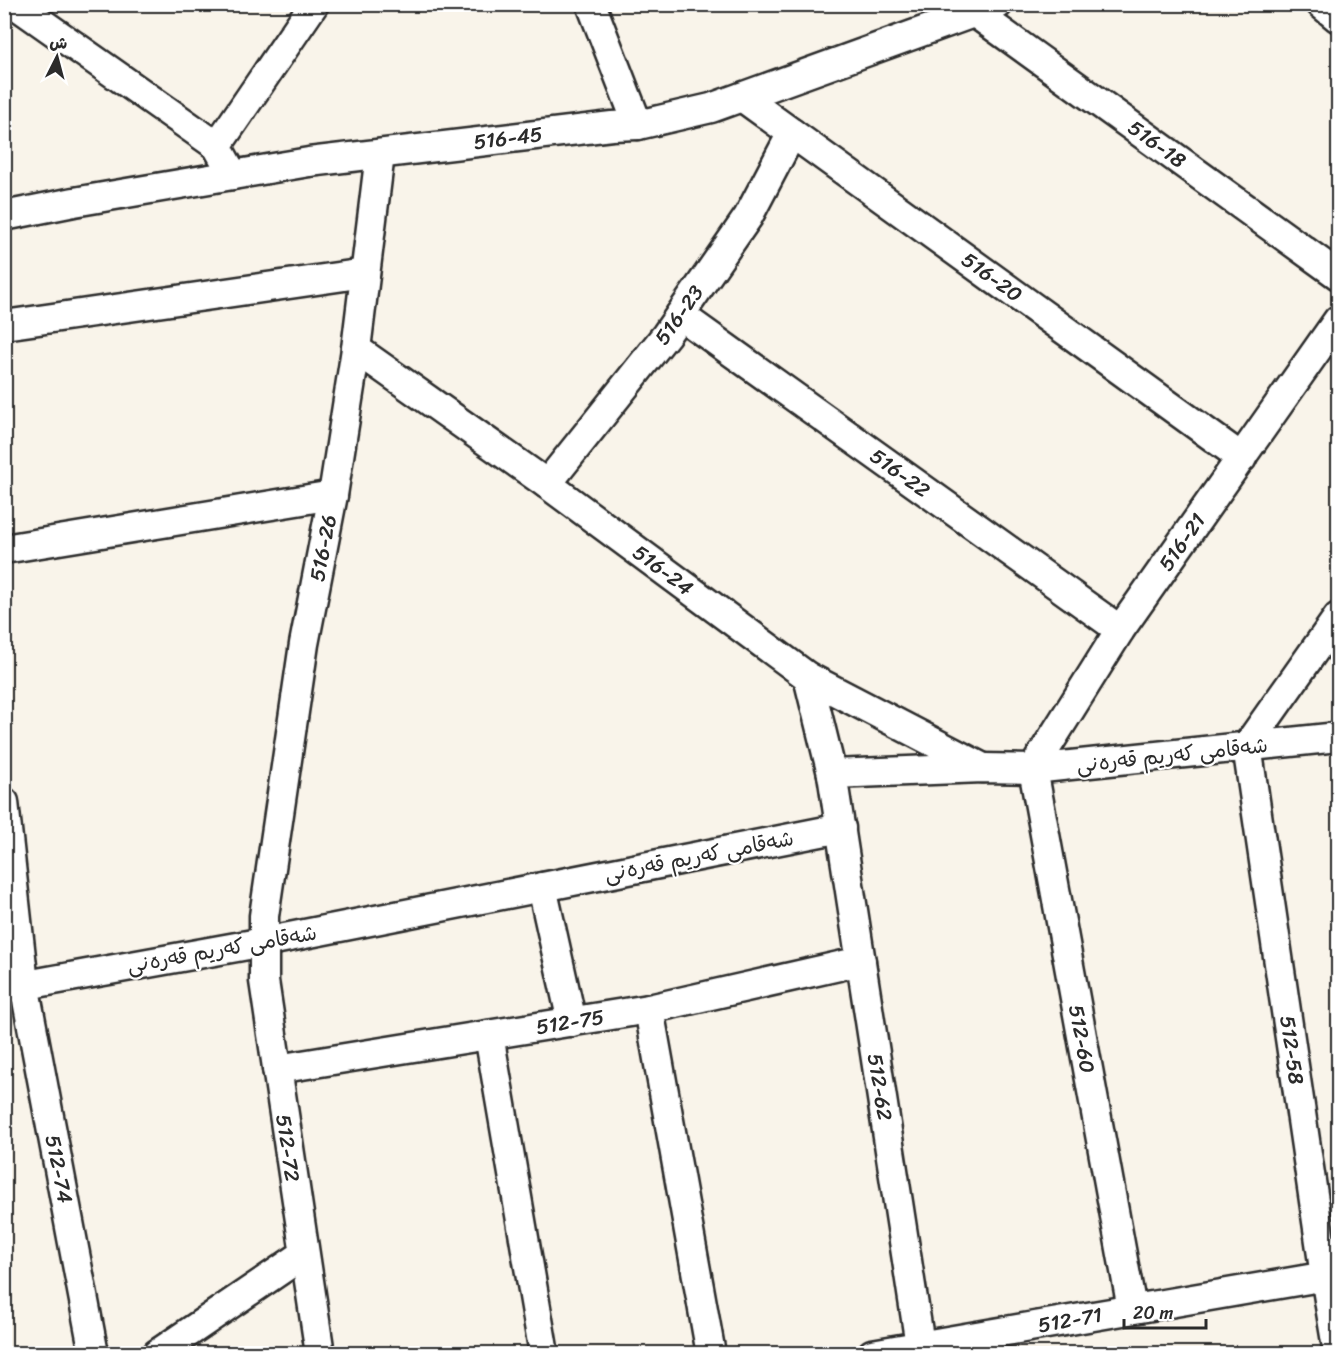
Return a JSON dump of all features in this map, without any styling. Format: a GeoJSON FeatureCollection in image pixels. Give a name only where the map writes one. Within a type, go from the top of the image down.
{"type":"FeatureCollection","features":[{"type":"Feature","properties":{"kind":"street"},"geometry":{"type":"LineString","coordinates":[[15,4],[47,14],[217,146],[233,175]]}},
{"type":"Feature","properties":{"kind":"street"},"geometry":{"type":"LineString","coordinates":[[217,146],[314,4]]}},
{"type":"Feature","properties":{"kind":"street"},"geometry":{"type":"LineString","coordinates":[[591,4],[638,125]]}},
{"type":"Feature","properties":{"kind":"street"},"geometry":{"type":"LineString","coordinates":[[1321,4],[1338,18]]}},
{"type":"Feature","properties":{"kind":"street","name":"516-45"},"geometry":{"type":"LineString","coordinates":[[4,216],[309,162],[612,126],[638,125],[711,108],[986,9]]}},
{"type":"Feature","properties":{"kind":"street","name":"516-18"},"geometry":{"type":"LineString","coordinates":[[986,9],[1338,275]]}},
{"type":"Feature","properties":{"kind":"street","name":"516-20"},"geometry":{"type":"LineString","coordinates":[[742,97],[1242,458]]}},
{"type":"Feature","properties":{"kind":"street","name":"516-23"},"geometry":{"type":"LineString","coordinates":[[547,484],[680,315],[748,217],[792,133]]}},
{"type":"Feature","properties":{"kind":"street","name":"516-26"},"geometry":{"type":"LineString","coordinates":[[264,942],[264,916],[304,644],[333,495],[356,349],[380,154]]}},
{"type":"Feature","properties":{"kind":"street"},"geometry":{"type":"LineString","coordinates":[[4,326],[365,273]]}},
{"type":"Feature","properties":{"kind":"street","name":"516-22"},"geometry":{"type":"LineString","coordinates":[[680,315],[1120,630]]}},
{"type":"Feature","properties":{"kind":"street","name":"516-21"},"geometry":{"type":"LineString","coordinates":[[1033,769],[1120,630],[1338,320]]}},
{"type":"Feature","properties":{"kind":"street","name":"516-24"},"geometry":{"type":"LineString","coordinates":[[356,349],[547,484],[808,677],[983,768]]}},
{"type":"Feature","properties":{"kind":"street"},"geometry":{"type":"LineString","coordinates":[[4,549],[333,495]]}},
{"type":"Feature","properties":{"kind":"street"},"geometry":{"type":"LineString","coordinates":[[1247,747],[1338,617]]}},
{"type":"Feature","properties":{"kind":"street"},"geometry":{"type":"LineString","coordinates":[[808,677],[832,774],[841,828]]}},
{"type":"Feature","properties":{"kind":"street","name":"شەقامی کەریم قەرەنی"},"geometry":{"type":"LineString","coordinates":[[832,774],[983,768],[1033,769],[1338,737]]}},
{"type":"Feature","properties":{"kind":"street","name":"512-58"},"geometry":{"type":"LineString","coordinates":[[1247,747],[1332,1275],[1338,1353]]}},
{"type":"Feature","properties":{"kind":"street","name":"512-60"},"geometry":{"type":"LineString","coordinates":[[1033,769],[1132,1309]]}},
{"type":"Feature","properties":{"kind":"street","name":"512-74"},"geometry":{"type":"LineString","coordinates":[[4,802],[14,987],[94,1353]]}},
{"type":"Feature","properties":{"kind":"street","name":"شەقامی کەریم قەرەنی"},"geometry":{"type":"LineString","coordinates":[[14,987],[264,942],[841,828]]}},
{"type":"Feature","properties":{"kind":"street","name":"512-62"},"geometry":{"type":"LineString","coordinates":[[841,828],[920,1345]]}},
{"type":"Feature","properties":{"kind":"street"},"geometry":{"type":"LineString","coordinates":[[542,887],[572,1022]]}},
{"type":"Feature","properties":{"kind":"street","name":"512-72"},"geometry":{"type":"LineString","coordinates":[[264,942],[264,981],[320,1353]]}},
{"type":"Feature","properties":{"kind":"street","name":"512-75"},"geometry":{"type":"LineString","coordinates":[[277,1069],[649,1009],[861,961]]}},
{"type":"Feature","properties":{"kind":"street"},"geometry":{"type":"LineString","coordinates":[[649,1009],[711,1353]]}},
{"type":"Feature","properties":{"kind":"street"},"geometry":{"type":"LineString","coordinates":[[489,1035],[544,1353]]}},
{"type":"Feature","properties":{"kind":"street"},"geometry":{"type":"LineString","coordinates":[[157,1353],[304,1254]]}},
{"type":"Feature","properties":{"kind":"street","name":"512-71"},"geometry":{"type":"LineString","coordinates":[[872,1353],[1332,1275]]}}]}
